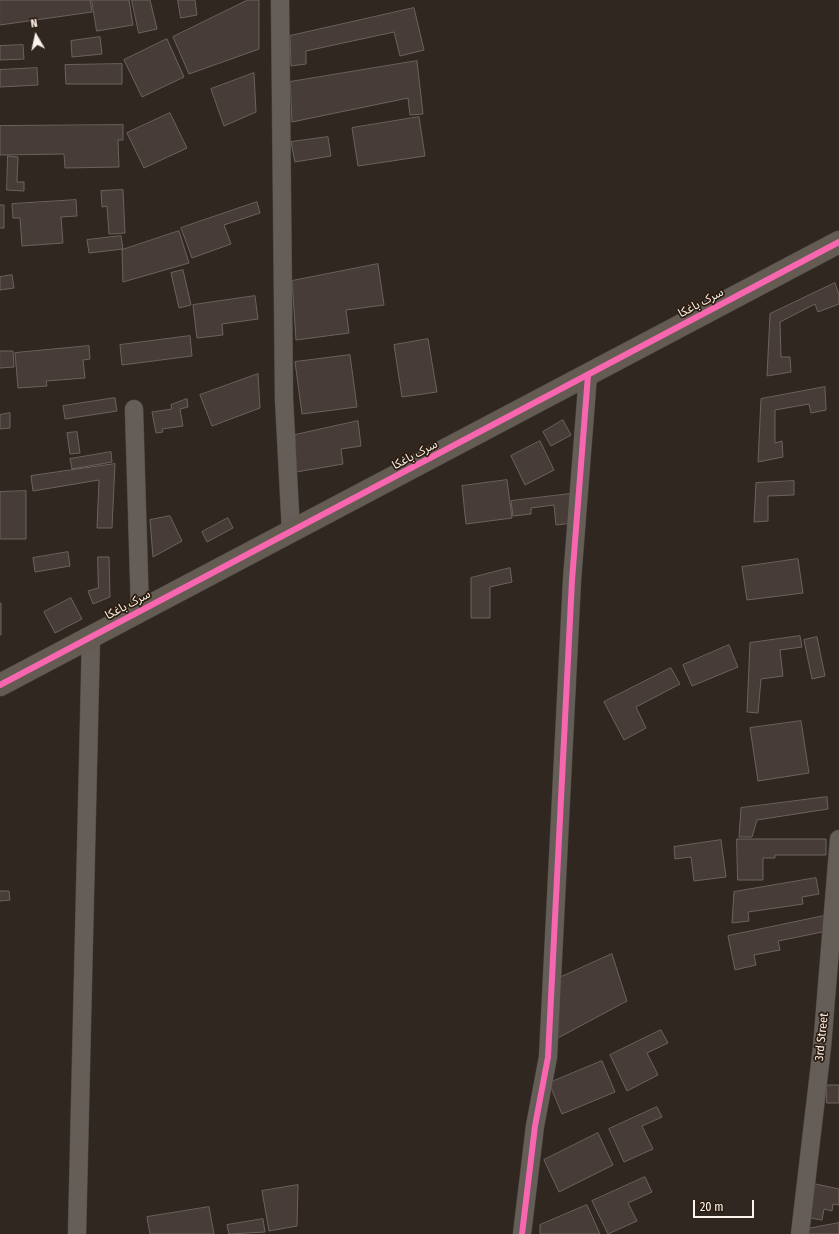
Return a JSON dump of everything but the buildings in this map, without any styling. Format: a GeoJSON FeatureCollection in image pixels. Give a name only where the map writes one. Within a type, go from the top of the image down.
{"type":"FeatureCollection","features":[{"type":"Feature","properties":{"kind":"street"},"geometry":{"type":"LineString","coordinates":[[280,0],[284,399],[291,532]]}},
{"type":"Feature","properties":{"kind":"street","name":"سرک باغکا"},"geometry":{"type":"LineString","coordinates":[[0,685],[839,242]]}},
{"type":"Feature","properties":{"kind":"street"},"geometry":{"type":"LineString","coordinates":[[522,1234],[535,1126],[548,1057],[572,588],[588,375]]}},
{"type":"Feature","properties":{"kind":"street"},"geometry":{"type":"LineString","coordinates":[[134,409],[140,612]]}},
{"type":"Feature","properties":{"kind":"street"},"geometry":{"type":"LineString","coordinates":[[77,1234],[91,637]]}},
{"type":"Feature","properties":{"kind":"street","name":"3rd Street"},"geometry":{"type":"LineString","coordinates":[[800,1234],[822,1040],[839,839]]}},
{"type":"Feature","properties":{"kind":"cycle path"},"geometry":{"type":"LineString","coordinates":[[0,685],[839,242]]}},
{"type":"Feature","properties":{"kind":"cycle path"},"geometry":{"type":"LineString","coordinates":[[522,1234],[535,1126],[548,1057],[572,580],[588,375]]}}]}
